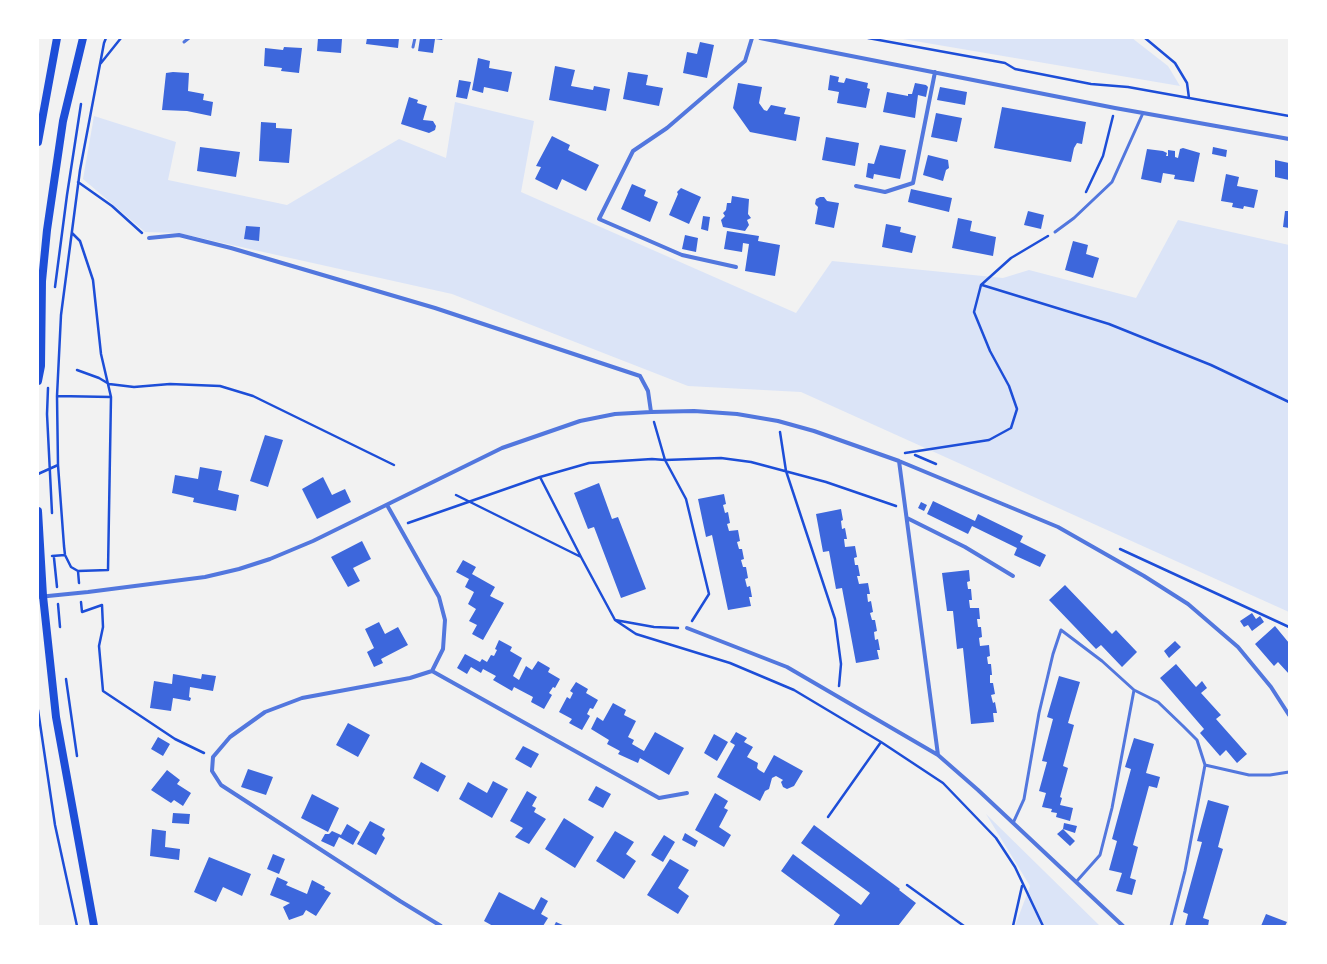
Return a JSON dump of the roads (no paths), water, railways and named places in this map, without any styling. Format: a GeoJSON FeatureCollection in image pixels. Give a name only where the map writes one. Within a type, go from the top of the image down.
{"type":"FeatureCollection","features":[{"type":"Feature","properties":{"kind":"main road"},"geometry":{"type":"LineString","coordinates":[[38,142],[57,38]]}},
{"type":"Feature","properties":{"kind":"main road"},"geometry":{"type":"LineString","coordinates":[[38,381],[41,366],[42,281],[47,230],[64,121],[83,38]]}},
{"type":"Feature","properties":{"kind":"main road"},"geometry":{"type":"LineString","coordinates":[[38,511],[40,596],[56,717],[94,926]]}},
{"type":"Feature","properties":{"kind":"street"},"geometry":{"type":"LineString","coordinates":[[736,266],[682,255],[599,219],[633,151],[667,128],[745,61],[752,38]]}},
{"type":"Feature","properties":{"kind":"street"},"geometry":{"type":"LineString","coordinates":[[760,38],[1115,108],[1289,139]]}},
{"type":"Feature","properties":{"kind":"street"},"geometry":{"type":"LineString","coordinates":[[856,186],[885,192],[913,183],[935,72]]}},
{"type":"Feature","properties":{"kind":"street"},"geometry":{"type":"LineString","coordinates":[[149,238],[179,235],[231,248],[435,308],[640,376],[648,391],[651,412]]}},
{"type":"Feature","properties":{"kind":"street"},"geometry":{"type":"LineString","coordinates":[[40,596],[80,593],[205,577],[239,569],[270,559],[313,541],[456,469],[502,448],[580,421],[615,414],[651,412],[737,414],[778,421],[814,431],[899,461],[1058,527],[1144,576],[1188,604],[1238,647],[1271,687],[1289,715]]}},
{"type":"Feature","properties":{"kind":"street"},"geometry":{"type":"LineString","coordinates":[[899,461],[938,754]]}},
{"type":"Feature","properties":{"kind":"street"},"geometry":{"type":"LineString","coordinates":[[387,505],[439,598],[445,620],[443,648],[432,671],[410,678],[302,698],[264,712],[230,737],[213,757],[212,771],[221,785],[393,897],[441,926]]}},
{"type":"Feature","properties":{"kind":"street"},"geometry":{"type":"LineString","coordinates":[[907,518],[965,547],[1013,576]]}},
{"type":"Feature","properties":{"kind":"street"},"geometry":{"type":"LineString","coordinates":[[687,628],[787,667],[938,754],[1123,926]]}},
{"type":"Feature","properties":{"kind":"street"},"geometry":{"type":"LineString","coordinates":[[432,671],[659,798],[687,793]]}},
{"type":"Feature","properties":{"kind":"lane"},"geometry":{"type":"LineString","coordinates":[[184,42],[189,38]]}},
{"type":"Feature","properties":{"kind":"lane"},"geometry":{"type":"LineString","coordinates":[[413,47],[415,38]]}},
{"type":"Feature","properties":{"kind":"lane"},"geometry":{"type":"LineString","coordinates":[[1055,232],[1074,218],[1112,182],[1143,113]]}},
{"type":"Feature","properties":{"kind":"lane"},"geometry":{"type":"LineString","coordinates":[[1013,823],[1024,799],[1039,713],[1053,654],[1061,630],[1102,661],[1134,690],[1158,702],[1197,740],[1205,765],[1185,870],[1171,926]]}},
{"type":"Feature","properties":{"kind":"lane"},"geometry":{"type":"LineString","coordinates":[[1076,882],[1100,855],[1112,808],[1134,690]]}},
{"type":"Feature","properties":{"kind":"lane"},"geometry":{"type":"LineString","coordinates":[[1205,765],[1249,775],[1270,775],[1289,772]]}}]}
